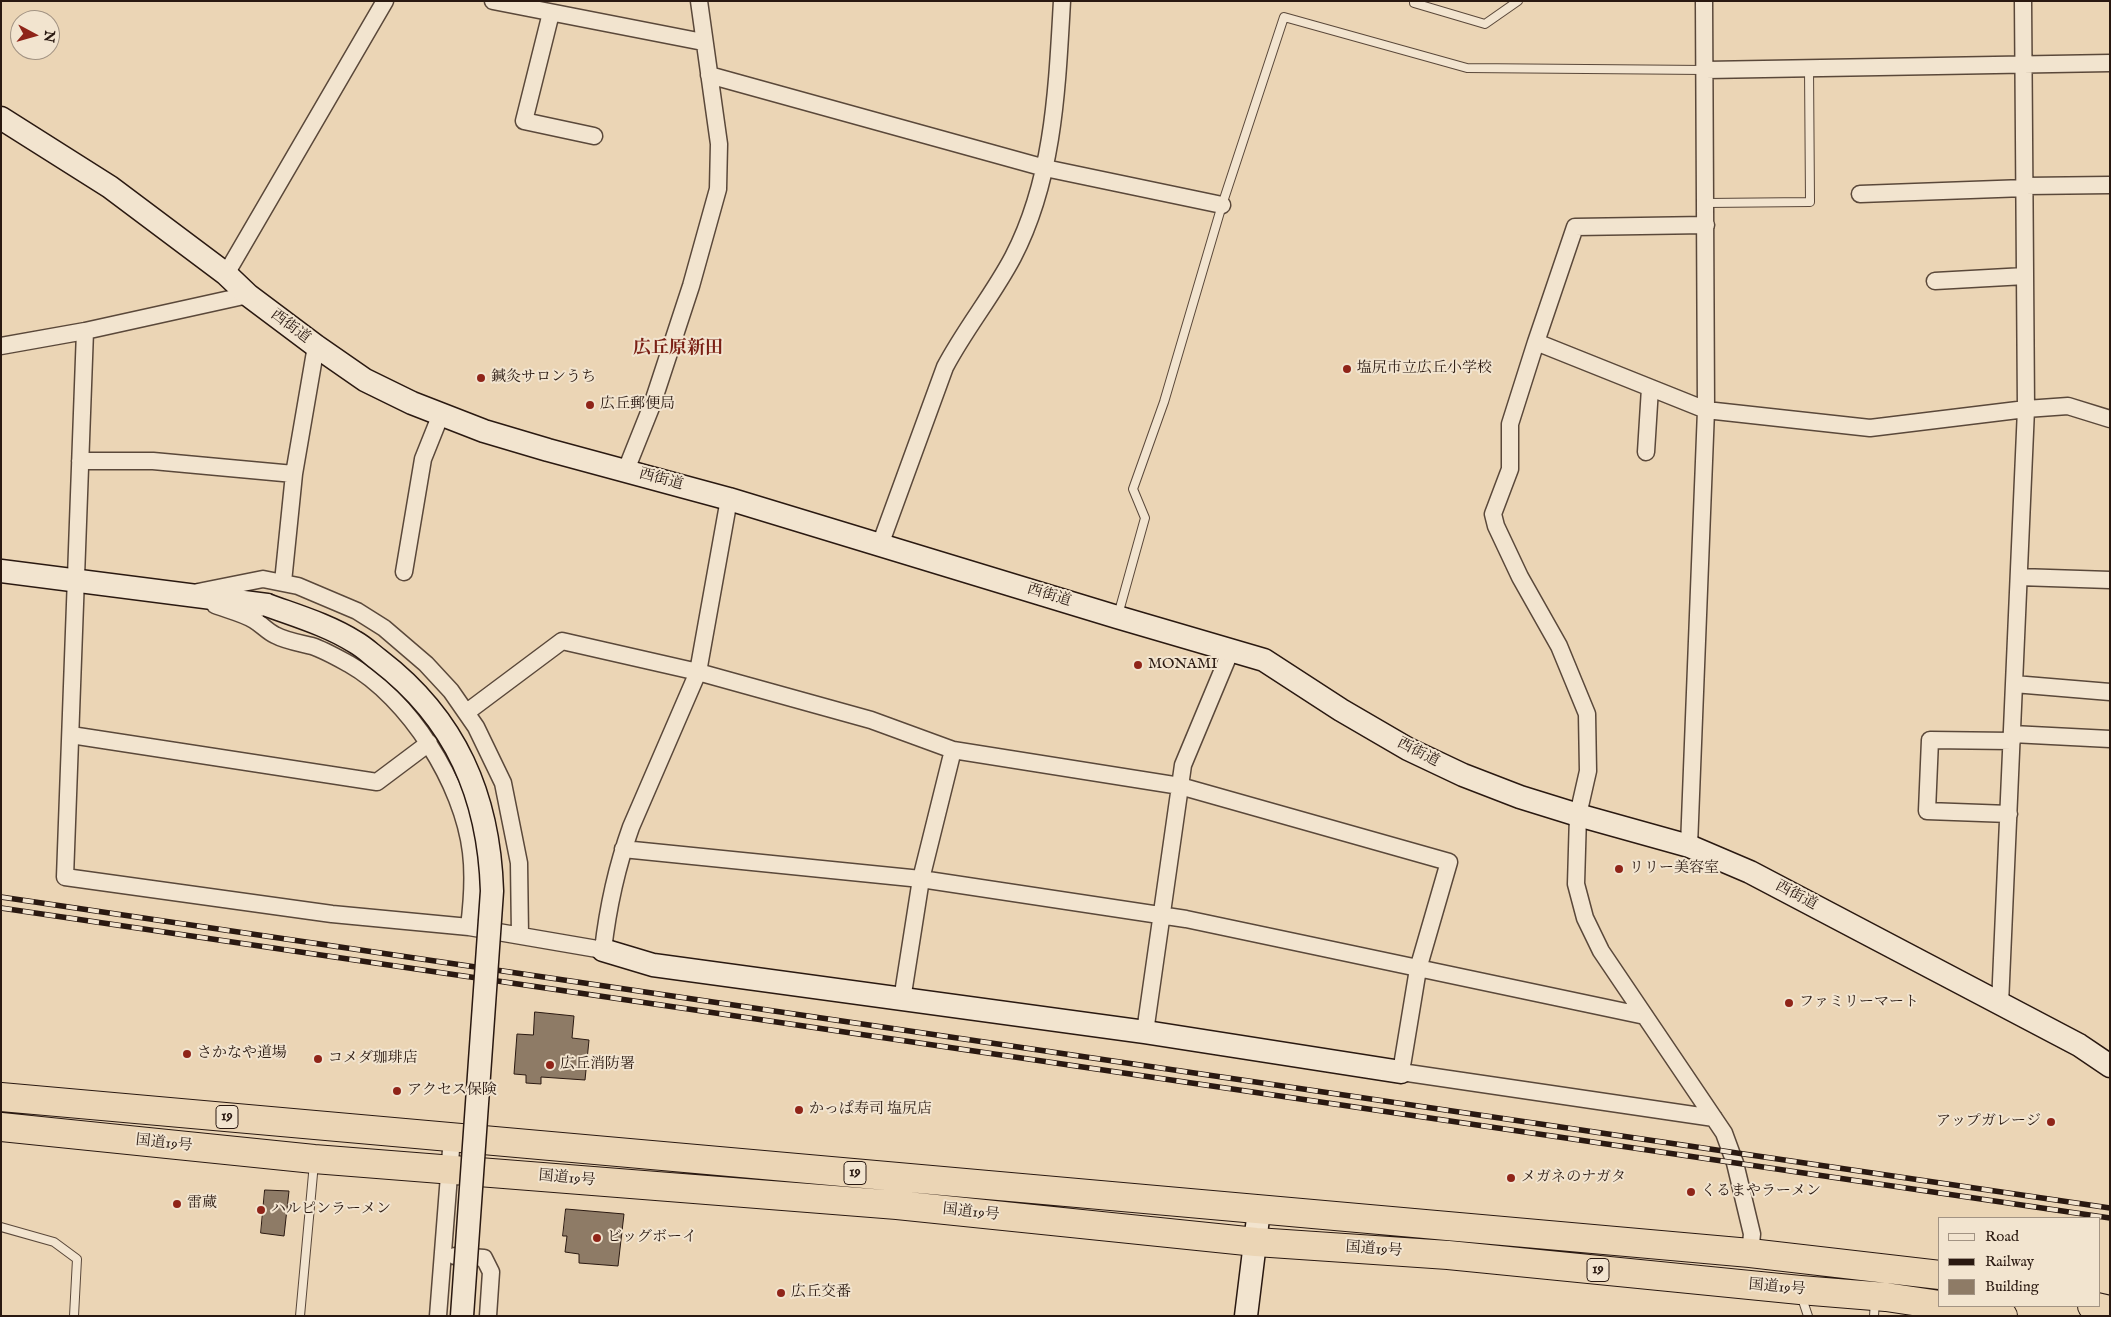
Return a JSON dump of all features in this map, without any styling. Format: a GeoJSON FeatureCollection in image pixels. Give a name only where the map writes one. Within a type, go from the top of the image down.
{"type":"FeatureCollection","features":[{"type":"Feature","properties":{"kind":"highway","name":"国道19号"},"geometry":{"type":"LineString","coordinates":[[1,1097],[452,1138],[648,1153],[1750,1254],[1938,1275]]}},
{"type":"Feature","properties":{"kind":"highway","name":"国道19号"},"geometry":{"type":"LineString","coordinates":[[1,1127],[314,1159],[897,1205],[1256,1242],[1448,1255],[1804,1303],[1938,1306]]}},
{"type":"Feature","properties":{"kind":"highway","name":"国道19号"},"geometry":{"type":"LineString","coordinates":[[1947,1307],[1997,1315]]}},
{"type":"Feature","properties":{"kind":"highway"},"geometry":{"type":"LineString","coordinates":[[2096,1307],[2110,1310]]}},
{"type":"Feature","properties":{"kind":"main road","name":"西街道"},"geometry":{"type":"LineString","coordinates":[[1,118],[110,187],[226,274],[248,295],[365,380],[412,403],[484,431],[729,499],[1264,660],[1341,710],[1408,749],[1455,771],[1520,797],[1689,846],[1750,872],[2079,1045],[2110,1066]]}},
{"type":"Feature","properties":{"kind":"main road"},"geometry":{"type":"LineString","coordinates":[[1,571],[267,605],[311,620],[356,642],[395,672],[419,695],[458,750],[477,792],[487,831],[491,858],[492,891],[462,1316]]}},
{"type":"Feature","properties":{"kind":"main road"},"geometry":{"type":"LineString","coordinates":[[603,950],[653,965],[1145,1032],[1401,1072]]}},
{"type":"Feature","properties":{"kind":"main road"},"geometry":{"type":"LineString","coordinates":[[1246,1316],[1259,1210]]}},
{"type":"Feature","properties":{"kind":"street"},"geometry":{"type":"LineString","coordinates":[[226,274],[384,1]]}},
{"type":"Feature","properties":{"kind":"street"},"geometry":{"type":"LineString","coordinates":[[493,1],[703,42]]}},
{"type":"Feature","properties":{"kind":"street"},"geometry":{"type":"LineString","coordinates":[[626,470],[652,405],[691,286],[718,188],[719,144],[703,42],[699,1]]}},
{"type":"Feature","properties":{"kind":"street"},"geometry":{"type":"LineString","coordinates":[[880,545],[945,367],[957,344],[1013,257],[1040,188],[1045,168],[1057,79],[1062,1]]}},
{"type":"Feature","properties":{"kind":"street"},"geometry":{"type":"LineString","coordinates":[[1689,846],[1706,410],[1706,70],[1704,1]]}},
{"type":"Feature","properties":{"kind":"street"},"geometry":{"type":"LineString","coordinates":[[2000,1004],[2026,408],[2023,1]]}},
{"type":"Feature","properties":{"kind":"street"},"geometry":{"type":"LineString","coordinates":[[552,13],[524,121],[594,136]]}},
{"type":"Feature","properties":{"kind":"street"},"geometry":{"type":"LineString","coordinates":[[1706,70],[2110,63]]}},
{"type":"Feature","properties":{"kind":"street"},"geometry":{"type":"LineString","coordinates":[[709,75],[1045,168],[1222,205]]}},
{"type":"Feature","properties":{"kind":"street"},"geometry":{"type":"LineString","coordinates":[[1860,194],[2110,185]]}},
{"type":"Feature","properties":{"kind":"street"},"geometry":{"type":"LineString","coordinates":[[1706,225],[1575,227],[1510,424],[1510,469],[1493,514],[1496,526],[1520,577],[1559,646],[1587,714],[1588,771],[1578,815],[1576,884],[1585,918],[1601,951],[1724,1133],[1735,1163],[1752,1234],[1750,1254]]}},
{"type":"Feature","properties":{"kind":"street"},"geometry":{"type":"LineString","coordinates":[[1934,281],[2025,276]]}},
{"type":"Feature","properties":{"kind":"street"},"geometry":{"type":"LineString","coordinates":[[1,346],[85,331],[248,295]]}},
{"type":"Feature","properties":{"kind":"street"},"geometry":{"type":"LineString","coordinates":[[85,331],[66,876],[332,914],[469,927],[603,950],[608,906],[623,849],[698,672],[729,499]]}},
{"type":"Feature","properties":{"kind":"street"},"geometry":{"type":"LineString","coordinates":[[1536,342],[1706,410],[1870,428],[2026,408],[2068,406],[2110,419]]}},
{"type":"Feature","properties":{"kind":"street"},"geometry":{"type":"LineString","coordinates":[[282,582],[294,474],[316,346]]}},
{"type":"Feature","properties":{"kind":"street"},"geometry":{"type":"LineString","coordinates":[[1646,452],[1650,388]]}},
{"type":"Feature","properties":{"kind":"street"},"geometry":{"type":"LineString","coordinates":[[404,572],[423,459],[441,414]]}},
{"type":"Feature","properties":{"kind":"street"},"geometry":{"type":"LineString","coordinates":[[80,461],[153,461],[294,474]]}},
{"type":"Feature","properties":{"kind":"street"},"geometry":{"type":"LineString","coordinates":[[2019,577],[2110,580]]}},
{"type":"Feature","properties":{"kind":"street"},"geometry":{"type":"LineString","coordinates":[[187,594],[263,579],[282,582],[327,597],[357,611],[384,628],[426,664],[467,712],[503,783],[519,863],[520,935]]}},
{"type":"Feature","properties":{"kind":"street"},"geometry":{"type":"LineString","coordinates":[[187,594],[254,620],[275,635],[314,647],[350,665],[376,684],[398,704],[440,759],[459,805],[471,852],[471,909],[469,927]]}},
{"type":"Feature","properties":{"kind":"street"},"geometry":{"type":"LineString","coordinates":[[467,712],[562,641],[698,672],[871,720],[953,750],[1180,786],[1449,862],[1418,969],[1401,1072],[1714,1118]]}},
{"type":"Feature","properties":{"kind":"street"},"geometry":{"type":"LineString","coordinates":[[1145,1032],[1183,765],[1231,650]]}},
{"type":"Feature","properties":{"kind":"street"},"geometry":{"type":"LineString","coordinates":[[2014,684],[2110,692]]}},
{"type":"Feature","properties":{"kind":"street"},"geometry":{"type":"LineString","coordinates":[[71,735],[377,782],[429,743]]}},
{"type":"Feature","properties":{"kind":"street"},"geometry":{"type":"LineString","coordinates":[[2009,814],[1927,811],[1930,740],[2012,738],[2110,739]]}},
{"type":"Feature","properties":{"kind":"street"},"geometry":{"type":"LineString","coordinates":[[902,1000],[921,879],[953,750]]}},
{"type":"Feature","properties":{"kind":"street"},"geometry":{"type":"LineString","coordinates":[[623,849],[921,879],[1162,917],[1186,919],[1645,1016]]}},
{"type":"Feature","properties":{"kind":"street"},"geometry":{"type":"LineString","coordinates":[[438,1316],[452,1138]]}},
{"type":"Feature","properties":{"kind":"street"},"geometry":{"type":"LineString","coordinates":[[443,1255],[484,1258],[491,1272],[488,1316]]}},
{"type":"Feature","properties":{"kind":"lane"},"geometry":{"type":"LineString","coordinates":[[1414,1],[1414,3],[1486,24],[1518,1]]}},
{"type":"Feature","properties":{"kind":"lane"},"geometry":{"type":"LineString","coordinates":[[1117,617],[1145,518],[1133,489],[1164,402],[1222,205],[1284,17],[1467,68],[1706,70]]}},
{"type":"Feature","properties":{"kind":"lane"},"geometry":{"type":"LineString","coordinates":[[1706,203],[1810,202],[1809,68]]}},
{"type":"Feature","properties":{"kind":"lane"},"geometry":{"type":"LineString","coordinates":[[300,1316],[314,1159]]}},
{"type":"Feature","properties":{"kind":"lane"},"geometry":{"type":"LineString","coordinates":[[1,1227],[54,1242],[77,1259],[74,1316]]}},
{"type":"Feature","properties":{"kind":"building"},"geometry":{"type":"Polygon","coordinates":[[[535,1012],[574,1016],[572,1038],[589,1040],[585,1080],[541,1077],[541,1084],[526,1083],[526,1075],[514,1074],[517,1034],[533,1035],[535,1012]]]}},
{"type":"Feature","properties":{"kind":"building"},"geometry":{"type":"Polygon","coordinates":[[[265,1190],[289,1191],[284,1236],[261,1233],[265,1190]]]}},
{"type":"Feature","properties":{"kind":"building"},"geometry":{"type":"Polygon","coordinates":[[[566,1209],[624,1214],[618,1266],[579,1263],[579,1254],[565,1252],[567,1236],[563,1236],[566,1209]]]}},
{"type":"Feature","properties":{"kind":"railway"},"geometry":{"type":"LineString","coordinates":[[1,897],[2110,1208]]}},
{"type":"Feature","properties":{"kind":"railway"},"geometry":{"type":"LineString","coordinates":[[1,908],[2110,1218]]}},
{"type":"Feature","properties":{"kind":"place","name":"塩尻市立広丘小学校"},"geometry":{"type":"Point","coordinates":[1347,369]}},
{"type":"Feature","properties":{"kind":"place","name":"鍼灸サロンうち"},"geometry":{"type":"Point","coordinates":[481,378]}},
{"type":"Feature","properties":{"kind":"place","name":"広丘郵便局"},"geometry":{"type":"Point","coordinates":[590,405]}},
{"type":"Feature","properties":{"kind":"place","name":"MONAMI"},"geometry":{"type":"Point","coordinates":[1138,665]}},
{"type":"Feature","properties":{"kind":"place","name":"リリー美容室"},"geometry":{"type":"Point","coordinates":[1619,869]}},
{"type":"Feature","properties":{"kind":"place","name":"ファミリーマート"},"geometry":{"type":"Point","coordinates":[1789,1003]}},
{"type":"Feature","properties":{"kind":"place","name":"さかなや道場"},"geometry":{"type":"Point","coordinates":[187,1054]}},
{"type":"Feature","properties":{"kind":"place","name":"コメダ珈琲店"},"geometry":{"type":"Point","coordinates":[318,1059]}},
{"type":"Feature","properties":{"kind":"place","name":"広丘消防署"},"geometry":{"type":"Point","coordinates":[550,1065]}},
{"type":"Feature","properties":{"kind":"place","name":"アクセス保険"},"geometry":{"type":"Point","coordinates":[397,1091]}},
{"type":"Feature","properties":{"kind":"place","name":"かっぱ寿司 塩尻店"},"geometry":{"type":"Point","coordinates":[799,1110]}},
{"type":"Feature","properties":{"kind":"place","name":"アップガレージ"},"geometry":{"type":"Point","coordinates":[2051,1122]}},
{"type":"Feature","properties":{"kind":"place","name":"メガネのナガタ"},"geometry":{"type":"Point","coordinates":[1511,1178]}},
{"type":"Feature","properties":{"kind":"place","name":"くるまやラーメン"},"geometry":{"type":"Point","coordinates":[1691,1192]}},
{"type":"Feature","properties":{"kind":"place","name":"雷蔵"},"geometry":{"type":"Point","coordinates":[177,1204]}},
{"type":"Feature","properties":{"kind":"place","name":"ハルピンラーメン"},"geometry":{"type":"Point","coordinates":[261,1210]}},
{"type":"Feature","properties":{"kind":"place","name":"ビッグボーイ"},"geometry":{"type":"Point","coordinates":[597,1238]}},
{"type":"Feature","properties":{"kind":"place","name":"広丘交番"},"geometry":{"type":"Point","coordinates":[781,1293]}},
{"type":"Feature","properties":{"kind":"district","name":"広丘原新田"},"geometry":{"type":"Point","coordinates":[678,349]}}]}
